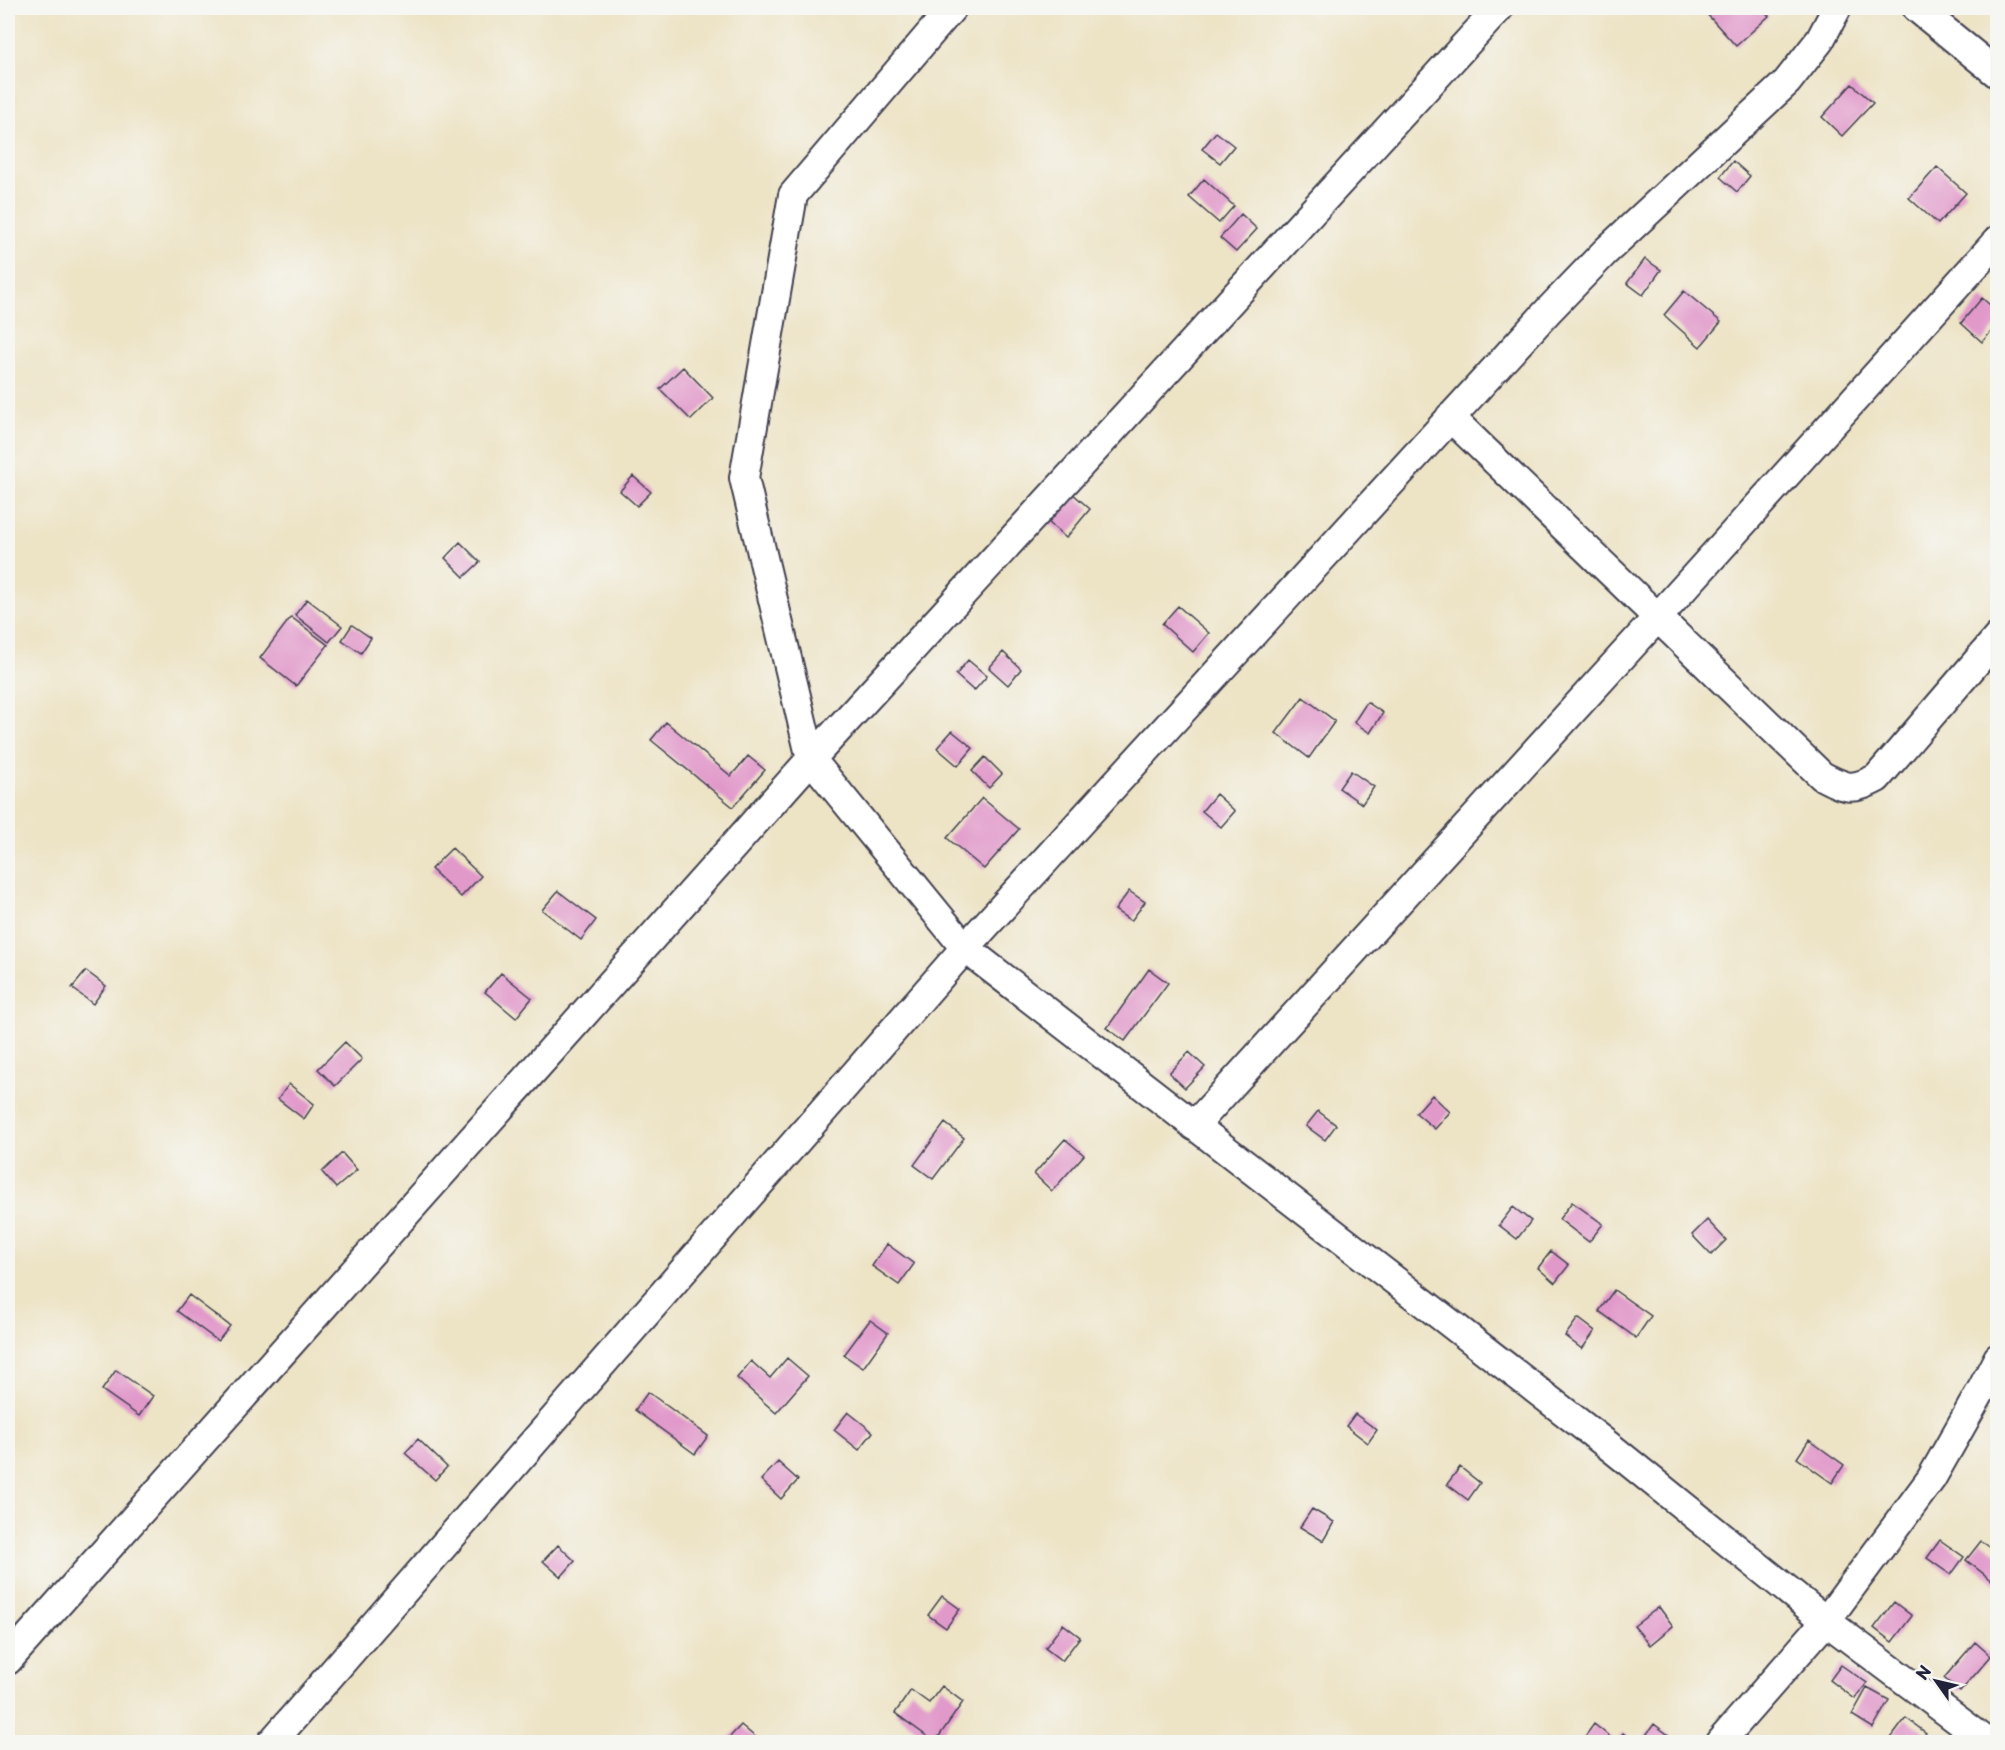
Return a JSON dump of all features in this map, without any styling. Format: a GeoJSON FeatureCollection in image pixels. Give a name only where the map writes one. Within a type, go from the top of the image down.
{"type":"FeatureCollection","features":[{"type":"Feature","properties":{"kind":"street"},"geometry":{"type":"LineString","coordinates":[[952,8],[793,195],[744,478],[810,759],[965,948],[1614,1450],[1826,1621],[1987,1743]]}},
{"type":"Feature","properties":{"kind":"street"},"geometry":{"type":"LineString","coordinates":[[8,1660],[810,759],[1499,8]]}},
{"type":"Feature","properties":{"kind":"street"},"geometry":{"type":"LineString","coordinates":[[272,1743],[965,948],[1450,417],[1605,252],[1787,82],[1820,40],[1837,8]]}},
{"type":"Feature","properties":{"kind":"street"},"geometry":{"type":"LineString","coordinates":[[1917,8],[1998,74]]}},
{"type":"Feature","properties":{"kind":"street"},"geometry":{"type":"LineString","coordinates":[[1194,1126],[1998,240]]}},
{"type":"Feature","properties":{"kind":"street"},"geometry":{"type":"LineString","coordinates":[[1450,417],[1821,776],[1842,786],[1859,787],[1877,778],[1998,637]]}},
{"type":"Feature","properties":{"kind":"street"},"geometry":{"type":"LineString","coordinates":[[1720,1743],[1826,1621],[1931,1479],[1998,1358]]}},
{"type":"Feature","properties":{"kind":"building"},"geometry":{"type":"Polygon","coordinates":[[[1714,8],[1761,8],[1769,16],[1736,46],[1707,14],[1714,8]]]}},
{"type":"Feature","properties":{"kind":"building"},"geometry":{"type":"Polygon","coordinates":[[[1852,84],[1873,103],[1842,136],[1822,117],[1852,84]]]}},
{"type":"Feature","properties":{"kind":"building"},"geometry":{"type":"Polygon","coordinates":[[[1216,132],[1234,146],[1220,163],[1202,149],[1216,132]]]}},
{"type":"Feature","properties":{"kind":"building"},"geometry":{"type":"Polygon","coordinates":[[[1733,161],[1750,176],[1737,192],[1720,177],[1733,161]]]}},
{"type":"Feature","properties":{"kind":"building"},"geometry":{"type":"Polygon","coordinates":[[[1937,167],[1966,193],[1938,224],[1909,198],[1937,167]]]}},
{"type":"Feature","properties":{"kind":"building"},"geometry":{"type":"Polygon","coordinates":[[[1204,179],[1234,206],[1219,223],[1189,197],[1204,179]]]}},
{"type":"Feature","properties":{"kind":"building"},"geometry":{"type":"Polygon","coordinates":[[[1241,214],[1257,229],[1236,252],[1220,238],[1241,214]]]}},
{"type":"Feature","properties":{"kind":"building"},"geometry":{"type":"Polygon","coordinates":[[[1645,259],[1661,270],[1643,295],[1627,283],[1645,259]]]}},
{"type":"Feature","properties":{"kind":"building"},"geometry":{"type":"Polygon","coordinates":[[[1684,291],[1721,322],[1700,347],[1664,315],[1684,291]]]}},
{"type":"Feature","properties":{"kind":"building"},"geometry":{"type":"Polygon","coordinates":[[[1982,298],[1998,312],[1998,324],[1982,342],[1961,323],[1982,298]]]}},
{"type":"Feature","properties":{"kind":"building"},"geometry":{"type":"Polygon","coordinates":[[[683,367],[713,398],[691,420],[660,389],[683,367]]]}},
{"type":"Feature","properties":{"kind":"building"},"geometry":{"type":"Polygon","coordinates":[[[633,476],[651,492],[637,506],[620,491],[633,476]]]}},
{"type":"Feature","properties":{"kind":"building"},"geometry":{"type":"Polygon","coordinates":[[[1071,492],[1090,509],[1066,538],[1047,521],[1071,492]]]}},
{"type":"Feature","properties":{"kind":"building"},"geometry":{"type":"Polygon","coordinates":[[[460,542],[480,562],[464,577],[445,558],[460,542]]]}},
{"type":"Feature","properties":{"kind":"building"},"geometry":{"type":"Polygon","coordinates":[[[307,599],[342,626],[329,642],[295,615],[307,599]]]}},
{"type":"Feature","properties":{"kind":"building"},"geometry":{"type":"Polygon","coordinates":[[[1178,606],[1209,633],[1193,652],[1162,624],[1178,606]]]}},
{"type":"Feature","properties":{"kind":"building"},"geometry":{"type":"Polygon","coordinates":[[[291,617],[328,645],[296,686],[260,658],[291,617]]]}},
{"type":"Feature","properties":{"kind":"building"},"geometry":{"type":"Polygon","coordinates":[[[352,625],[371,638],[361,653],[342,640],[352,625]]]}},
{"type":"Feature","properties":{"kind":"building"},"geometry":{"type":"Polygon","coordinates":[[[1003,652],[1021,669],[1008,685],[989,668],[1003,652]]]}},
{"type":"Feature","properties":{"kind":"building"},"geometry":{"type":"Polygon","coordinates":[[[968,660],[987,676],[974,691],[956,675],[968,660]]]}},
{"type":"Feature","properties":{"kind":"building"},"geometry":{"type":"Polygon","coordinates":[[[1303,697],[1335,721],[1309,758],[1276,733],[1303,697]]]}},
{"type":"Feature","properties":{"kind":"building"},"geometry":{"type":"Polygon","coordinates":[[[1367,702],[1383,713],[1370,733],[1354,722],[1367,702]]]}},
{"type":"Feature","properties":{"kind":"building"},"geometry":{"type":"Polygon","coordinates":[[[666,722],[731,776],[748,756],[765,770],[733,807],[651,740],[666,722]]]}},
{"type":"Feature","properties":{"kind":"building"},"geometry":{"type":"Polygon","coordinates":[[[952,731],[973,748],[958,766],[937,748],[952,731]]]}},
{"type":"Feature","properties":{"kind":"building"},"geometry":{"type":"Polygon","coordinates":[[[985,757],[1002,774],[989,788],[972,771],[985,757]]]}},
{"type":"Feature","properties":{"kind":"building"},"geometry":{"type":"Polygon","coordinates":[[[1351,771],[1374,787],[1362,804],[1339,788],[1351,771]]]}},
{"type":"Feature","properties":{"kind":"building"},"geometry":{"type":"Polygon","coordinates":[[[1216,794],[1235,811],[1221,827],[1202,811],[1216,794]]]}},
{"type":"Feature","properties":{"kind":"building"},"geometry":{"type":"Polygon","coordinates":[[[982,798],[1019,829],[984,869],[947,838],[982,798]]]}},
{"type":"Feature","properties":{"kind":"building"},"geometry":{"type":"Polygon","coordinates":[[[452,848],[481,876],[461,897],[431,869],[452,848]]]}},
{"type":"Feature","properties":{"kind":"building"},"geometry":{"type":"Polygon","coordinates":[[[558,891],[596,920],[581,940],[542,910],[558,891]]]}},
{"type":"Feature","properties":{"kind":"building"},"geometry":{"type":"Polygon","coordinates":[[[1129,891],[1145,902],[1131,921],[1115,910],[1129,891]]]}},
{"type":"Feature","properties":{"kind":"building"},"geometry":{"type":"Polygon","coordinates":[[[1149,969],[1168,983],[1125,1041],[1107,1028],[1149,969]]]}},
{"type":"Feature","properties":{"kind":"building"},"geometry":{"type":"Polygon","coordinates":[[[86,971],[106,986],[93,1004],[72,988],[86,971]]]}},
{"type":"Feature","properties":{"kind":"building"},"geometry":{"type":"Polygon","coordinates":[[[501,973],[532,998],[516,1018],[485,992],[501,973]]]}},
{"type":"Feature","properties":{"kind":"building"},"geometry":{"type":"Polygon","coordinates":[[[345,1042],[362,1059],[335,1086],[318,1069],[345,1042]]]}},
{"type":"Feature","properties":{"kind":"building"},"geometry":{"type":"Polygon","coordinates":[[[1189,1052],[1205,1067],[1185,1088],[1169,1073],[1189,1052]]]}},
{"type":"Feature","properties":{"kind":"building"},"geometry":{"type":"Polygon","coordinates":[[[289,1084],[314,1104],[304,1119],[278,1099],[289,1084]]]}},
{"type":"Feature","properties":{"kind":"building"},"geometry":{"type":"Polygon","coordinates":[[[1432,1095],[1450,1112],[1435,1129],[1416,1113],[1432,1095]]]}},
{"type":"Feature","properties":{"kind":"building"},"geometry":{"type":"Polygon","coordinates":[[[1318,1111],[1336,1125],[1325,1140],[1306,1126],[1318,1111]]]}},
{"type":"Feature","properties":{"kind":"building"},"geometry":{"type":"Polygon","coordinates":[[[945,1123],[964,1138],[933,1179],[914,1165],[945,1123]]]}},
{"type":"Feature","properties":{"kind":"building"},"geometry":{"type":"Polygon","coordinates":[[[1065,1139],[1084,1155],[1052,1191],[1034,1174],[1065,1139]]]}},
{"type":"Feature","properties":{"kind":"building"},"geometry":{"type":"Polygon","coordinates":[[[342,1153],[357,1170],[336,1188],[322,1172],[342,1153]]]}},
{"type":"Feature","properties":{"kind":"building"},"geometry":{"type":"Polygon","coordinates":[[[1572,1202],[1603,1224],[1589,1242],[1559,1219],[1572,1202]]]}},
{"type":"Feature","properties":{"kind":"building"},"geometry":{"type":"Polygon","coordinates":[[[1513,1207],[1531,1221],[1517,1239],[1499,1225],[1513,1207]]]}},
{"type":"Feature","properties":{"kind":"building"},"geometry":{"type":"Polygon","coordinates":[[[1707,1220],[1726,1240],[1711,1255],[1692,1235],[1707,1220]]]}},
{"type":"Feature","properties":{"kind":"building"},"geometry":{"type":"Polygon","coordinates":[[[887,1244],[914,1264],[899,1285],[872,1266],[887,1244]]]}},
{"type":"Feature","properties":{"kind":"building"},"geometry":{"type":"Polygon","coordinates":[[[1551,1251],[1569,1265],[1555,1283],[1538,1268],[1551,1251]]]}},
{"type":"Feature","properties":{"kind":"building"},"geometry":{"type":"Polygon","coordinates":[[[1614,1290],[1651,1316],[1636,1338],[1599,1311],[1614,1290]]]}},
{"type":"Feature","properties":{"kind":"building"},"geometry":{"type":"Polygon","coordinates":[[[189,1295],[230,1326],[218,1341],[177,1311],[189,1295]]]}},
{"type":"Feature","properties":{"kind":"building"},"geometry":{"type":"Polygon","coordinates":[[[1578,1318],[1595,1331],[1582,1349],[1565,1336],[1578,1318]]]}},
{"type":"Feature","properties":{"kind":"building"},"geometry":{"type":"Polygon","coordinates":[[[870,1320],[888,1333],[863,1368],[844,1355],[870,1320]]]}},
{"type":"Feature","properties":{"kind":"building"},"geometry":{"type":"Polygon","coordinates":[[[787,1358],[808,1376],[776,1413],[737,1378],[751,1361],[770,1378],[787,1358]]]}},
{"type":"Feature","properties":{"kind":"building"},"geometry":{"type":"Polygon","coordinates":[[[116,1370],[153,1396],[139,1416],[102,1390],[116,1370]]]}},
{"type":"Feature","properties":{"kind":"building"},"geometry":{"type":"Polygon","coordinates":[[[648,1392],[708,1436],[695,1454],[635,1410],[648,1392]]]}},
{"type":"Feature","properties":{"kind":"building"},"geometry":{"type":"Polygon","coordinates":[[[848,1412],[873,1432],[859,1450],[834,1430],[848,1412]]]}},
{"type":"Feature","properties":{"kind":"building"},"geometry":{"type":"Polygon","coordinates":[[[1355,1414],[1377,1430],[1368,1443],[1346,1426],[1355,1414]]]}},
{"type":"Feature","properties":{"kind":"building"},"geometry":{"type":"Polygon","coordinates":[[[418,1439],[447,1467],[435,1480],[405,1453],[418,1439]]]}},
{"type":"Feature","properties":{"kind":"building"},"geometry":{"type":"Polygon","coordinates":[[[1809,1440],[1844,1465],[1832,1483],[1797,1458],[1809,1440]]]}},
{"type":"Feature","properties":{"kind":"building"},"geometry":{"type":"Polygon","coordinates":[[[778,1462],[798,1480],[781,1499],[761,1480],[778,1462]]]}},
{"type":"Feature","properties":{"kind":"building"},"geometry":{"type":"Polygon","coordinates":[[[1460,1467],[1480,1483],[1468,1500],[1447,1484],[1460,1467]]]}},
{"type":"Feature","properties":{"kind":"building"},"geometry":{"type":"Polygon","coordinates":[[[1312,1509],[1334,1522],[1323,1541],[1300,1527],[1312,1509]]]}},
{"type":"Feature","properties":{"kind":"building"},"geometry":{"type":"Polygon","coordinates":[[[1940,1540],[1964,1557],[1951,1575],[1927,1558],[1940,1540]]]}},
{"type":"Feature","properties":{"kind":"building"},"geometry":{"type":"Polygon","coordinates":[[[1981,1541],[1998,1553],[1998,1585],[1966,1560],[1981,1541]]]}},
{"type":"Feature","properties":{"kind":"building"},"geometry":{"type":"Polygon","coordinates":[[[558,1545],[575,1561],[561,1577],[543,1561],[558,1545]]]}},
{"type":"Feature","properties":{"kind":"building"},"geometry":{"type":"Polygon","coordinates":[[[942,1596],[960,1609],[946,1628],[928,1615],[942,1596]]]}},
{"type":"Feature","properties":{"kind":"building"},"geometry":{"type":"Polygon","coordinates":[[[1894,1602],[1912,1616],[1892,1642],[1874,1628],[1894,1602]]]}},
{"type":"Feature","properties":{"kind":"building"},"geometry":{"type":"Polygon","coordinates":[[[1659,1607],[1673,1626],[1650,1645],[1634,1626],[1659,1607]]]}},
{"type":"Feature","properties":{"kind":"building"},"geometry":{"type":"Polygon","coordinates":[[[1063,1624],[1080,1637],[1062,1661],[1045,1648],[1063,1624]]]}},
{"type":"Feature","properties":{"kind":"building"},"geometry":{"type":"Polygon","coordinates":[[[1975,1642],[1991,1656],[1960,1692],[1944,1678],[1975,1642]]]}},
{"type":"Feature","properties":{"kind":"building"},"geometry":{"type":"Polygon","coordinates":[[[1841,1665],[1867,1683],[1855,1699],[1830,1680],[1841,1665]]]}},
{"type":"Feature","properties":{"kind":"building"},"geometry":{"type":"Polygon","coordinates":[[[942,1686],[963,1702],[935,1742],[895,1713],[911,1690],[929,1703],[942,1686]]]}},
{"type":"Feature","properties":{"kind":"building"},"geometry":{"type":"Polygon","coordinates":[[[1867,1688],[1889,1700],[1873,1728],[1852,1715],[1867,1688]]]}},
{"type":"Feature","properties":{"kind":"building"},"geometry":{"type":"Polygon","coordinates":[[[1906,1718],[1926,1733],[1919,1742],[1888,1742],[1906,1718]]]}},
{"type":"Feature","properties":{"kind":"building"},"geometry":{"type":"Polygon","coordinates":[[[1594,1724],[1614,1740],[1612,1742],[1587,1742],[1583,1739],[1594,1724]]]}},
{"type":"Feature","properties":{"kind":"building"},"geometry":{"type":"Polygon","coordinates":[[[1654,1724],[1671,1737],[1667,1742],[1641,1742],[1654,1724]]]}},
{"type":"Feature","properties":{"kind":"building"},"geometry":{"type":"Polygon","coordinates":[[[741,1725],[761,1742],[725,1742],[741,1725]]]}},
{"type":"Feature","properties":{"kind":"building"},"geometry":{"type":"Polygon","coordinates":[[[1623,1733],[1635,1742],[1617,1742],[1623,1733]]]}}]}
